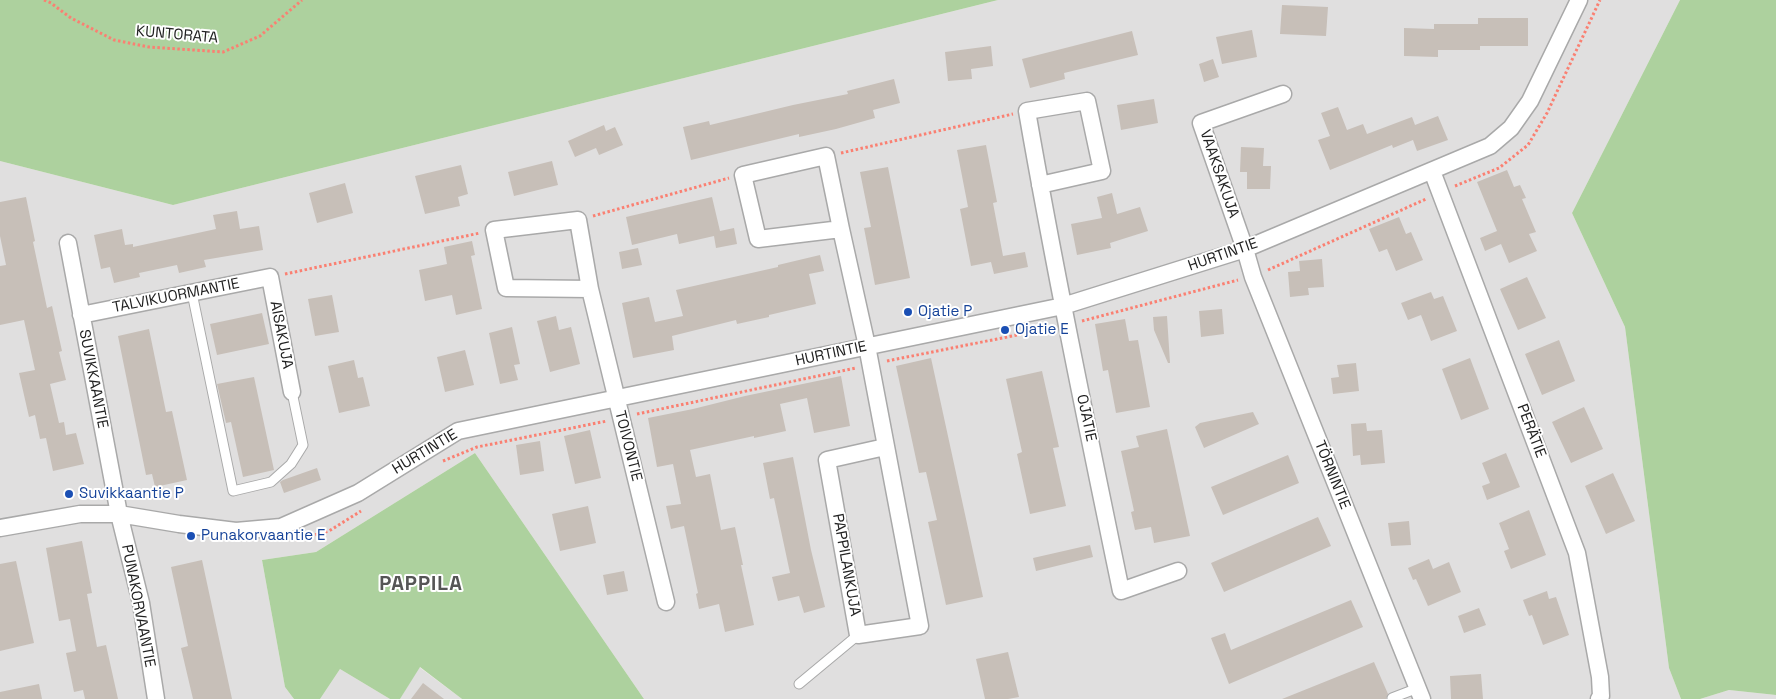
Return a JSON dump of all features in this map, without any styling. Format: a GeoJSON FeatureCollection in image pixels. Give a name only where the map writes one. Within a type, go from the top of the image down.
{"type":"FeatureCollection","features":[{"type":"Feature","properties":{"kind":"street","name":"HURTINTIE"},"geometry":{"type":"LineString","coordinates":[[0,528],[80,514],[119,514],[236,531],[281,527],[358,493],[458,431],[1063,306],[1245,250],[1490,146],[1511,128],[1530,101],[1579,0]]}},
{"type":"Feature","properties":{"kind":"street","name":"VAAKSAKUJA"},"geometry":{"type":"LineString","coordinates":[[1245,250],[1201,123],[1283,94]]}},
{"type":"Feature","properties":{"kind":"street"},"geometry":{"type":"LineString","coordinates":[[1027,111],[1087,101],[1102,172],[1040,185]]}},
{"type":"Feature","properties":{"kind":"street","name":"OJATIE"},"geometry":{"type":"LineString","coordinates":[[1027,111],[1063,306],[1122,591],[1178,571]]}},
{"type":"Feature","properties":{"kind":"street"},"geometry":{"type":"LineString","coordinates":[[826,156],[743,175],[758,239],[841,229]]}},
{"type":"Feature","properties":{"kind":"street","name":"PAPPILANKUJA"},"geometry":{"type":"LineString","coordinates":[[826,156],[867,346],[920,626],[858,635],[827,460],[885,447]]}},
{"type":"Feature","properties":{"kind":"street","name":"PERÄTIE"},"geometry":{"type":"LineString","coordinates":[[1432,171],[1578,553],[1600,677],[1601,696],[1599,699]]}},
{"type":"Feature","properties":{"kind":"street"},"geometry":{"type":"LineString","coordinates":[[578,220],[494,230],[506,288],[590,289]]}},
{"type":"Feature","properties":{"kind":"street","name":"TOIVONTIE"},"geometry":{"type":"LineString","coordinates":[[578,220],[590,289],[666,602]]}},
{"type":"Feature","properties":{"kind":"street","name":"SUVIKKAANTIE"},"geometry":{"type":"LineString","coordinates":[[68,243],[119,514]]}},
{"type":"Feature","properties":{"kind":"street","name":"TÖRNINTIE"},"geometry":{"type":"LineString","coordinates":[[1245,250],[1257,286],[1420,694]]}},
{"type":"Feature","properties":{"kind":"street","name":"TALVIKUORMANTIE"},"geometry":{"type":"LineString","coordinates":[[81,315],[270,277]]}},
{"type":"Feature","properties":{"kind":"street","name":"AISAKUJA"},"geometry":{"type":"LineString","coordinates":[[270,277],[292,392]]}},
{"type":"Feature","properties":{"kind":"street","name":"PUNAKORVAANTIE"},"geometry":{"type":"LineString","coordinates":[[119,514],[140,603],[156,699]]}},
{"type":"Feature","properties":{"kind":"lane"},"geometry":{"type":"LineString","coordinates":[[192,293],[233,491],[271,482],[291,464],[303,445],[292,392]]}},
{"type":"Feature","properties":{"kind":"lane"},"geometry":{"type":"LineString","coordinates":[[799,684],[858,635]]}},
{"type":"Feature","properties":{"kind":"lane"},"geometry":{"type":"LineString","coordinates":[[1392,698],[1420,694]]}},
{"type":"Feature","properties":{"kind":"path","name":"KUNTORATA"},"geometry":{"type":"LineString","coordinates":[[44,0],[50,2],[71,18],[114,40],[149,47],[222,52],[260,36],[302,0]]}},
{"type":"Feature","properties":{"kind":"path"},"geometry":{"type":"LineString","coordinates":[[826,156],[1027,111]]}},
{"type":"Feature","properties":{"kind":"path"},"geometry":{"type":"LineString","coordinates":[[578,220],[743,175]]}},
{"type":"Feature","properties":{"kind":"path"},"geometry":{"type":"LineString","coordinates":[[270,277],[494,230]]}},
{"type":"Feature","properties":{"kind":"shaded area"},"geometry":{"type":"Polygon","coordinates":[[[998,0],[1680,0],[1572,213],[1625,327],[1669,668],[1681,699],[644,699],[475,453],[316,552],[262,560],[285,687],[294,699],[0,699],[0,161],[173,205],[998,0]]]}},
{"type":"Feature","properties":{"kind":"shaded area"},"geometry":{"type":"Polygon","coordinates":[[[419,667],[462,699],[400,699],[419,667]]]}},
{"type":"Feature","properties":{"kind":"shaded area"},"geometry":{"type":"Polygon","coordinates":[[[340,669],[390,699],[320,699],[340,669]]]}},
{"type":"Feature","properties":{"kind":"shaded area"},"geometry":{"type":"Polygon","coordinates":[[[1729,690],[1776,695],[1776,699],[1700,699],[1729,690]]]}},
{"type":"Feature","properties":{"kind":"green space"},"geometry":{"type":"Polygon","coordinates":[[[0,0],[998,0],[173,205],[0,161],[0,0]]]}},
{"type":"Feature","properties":{"kind":"green space"},"geometry":{"type":"Polygon","coordinates":[[[1680,0],[1776,0],[1776,695],[1729,690],[1700,699],[1681,699],[1669,668],[1625,327],[1572,213],[1680,0]]]}},
{"type":"Feature","properties":{"kind":"green space"},"geometry":{"type":"Polygon","coordinates":[[[475,453],[644,699],[462,699],[420,667],[400,699],[390,699],[340,669],[320,699],[294,699],[285,687],[262,560],[316,552],[475,453]]]}},
{"type":"Feature","properties":{"kind":"building"},"geometry":{"type":"Polygon","coordinates":[[[1282,5],[1328,7],[1326,36],[1280,34],[1282,5]]]}},
{"type":"Feature","properties":{"kind":"building"},"geometry":{"type":"Polygon","coordinates":[[[1478,18],[1528,18],[1528,46],[1480,46],[1480,50],[1438,50],[1438,57],[1404,56],[1404,28],[1434,29],[1434,24],[1478,24],[1478,18]]]}},
{"type":"Feature","properties":{"kind":"building"},"geometry":{"type":"Polygon","coordinates":[[[1252,30],[1257,57],[1222,64],[1216,37],[1252,30]]]}},
{"type":"Feature","properties":{"kind":"building"},"geometry":{"type":"Polygon","coordinates":[[[1132,31],[1138,55],[1064,73],[1065,79],[1030,88],[1022,59],[1132,31]]]}},
{"type":"Feature","properties":{"kind":"building"},"geometry":{"type":"Polygon","coordinates":[[[991,46],[993,66],[971,69],[972,79],[948,81],[945,52],[991,46]]]}},
{"type":"Feature","properties":{"kind":"building"},"geometry":{"type":"Polygon","coordinates":[[[1213,59],[1219,77],[1204,82],[1199,64],[1213,59]]]}},
{"type":"Feature","properties":{"kind":"building"},"geometry":{"type":"Polygon","coordinates":[[[894,79],[900,103],[873,110],[875,118],[836,129],[799,137],[799,134],[691,160],[683,127],[709,121],[710,125],[848,94],[847,91],[894,79]]]}},
{"type":"Feature","properties":{"kind":"building"},"geometry":{"type":"Polygon","coordinates":[[[1154,99],[1158,123],[1121,130],[1117,105],[1154,99]]]}},
{"type":"Feature","properties":{"kind":"building"},"geometry":{"type":"Polygon","coordinates":[[[1338,107],[1347,130],[1363,124],[1367,134],[1412,117],[1415,125],[1438,116],[1448,140],[1417,151],[1413,140],[1393,148],[1392,145],[1330,170],[1318,140],[1330,136],[1321,113],[1338,107]]]}},
{"type":"Feature","properties":{"kind":"building"},"geometry":{"type":"Polygon","coordinates":[[[604,125],[606,131],[615,127],[623,145],[599,155],[596,148],[575,157],[568,141],[604,125]]]}},
{"type":"Feature","properties":{"kind":"building"},"geometry":{"type":"Polygon","coordinates":[[[986,145],[997,202],[993,203],[1003,256],[1025,252],[1028,267],[994,274],[991,262],[971,266],[960,209],[968,207],[957,150],[986,145]]]}},
{"type":"Feature","properties":{"kind":"building"},"geometry":{"type":"Polygon","coordinates":[[[1241,147],[1264,148],[1263,166],[1271,166],[1270,189],[1247,189],[1247,172],[1240,172],[1241,147]]]}},
{"type":"Feature","properties":{"kind":"building"},"geometry":{"type":"Polygon","coordinates":[[[552,161],[558,185],[514,196],[508,172],[552,161]]]}},
{"type":"Feature","properties":{"kind":"building"},"geometry":{"type":"Polygon","coordinates":[[[461,165],[468,194],[458,197],[460,206],[425,214],[415,176],[461,165]]]}},
{"type":"Feature","properties":{"kind":"building"},"geometry":{"type":"Polygon","coordinates":[[[888,167],[910,278],[875,285],[864,228],[871,227],[860,172],[888,167]]]}},
{"type":"Feature","properties":{"kind":"building"},"geometry":{"type":"Polygon","coordinates":[[[1507,170],[1514,187],[1520,185],[1526,198],[1522,199],[1536,232],[1529,234],[1537,251],[1509,263],[1501,244],[1485,251],[1480,238],[1497,231],[1477,182],[1507,170]]]}},
{"type":"Feature","properties":{"kind":"building"},"geometry":{"type":"Polygon","coordinates":[[[345,183],[353,213],[317,223],[309,193],[345,183]]]}},
{"type":"Feature","properties":{"kind":"building"},"geometry":{"type":"Polygon","coordinates":[[[1112,193],[1117,214],[1140,207],[1148,231],[1110,243],[1111,248],[1077,255],[1071,224],[1102,218],[1097,197],[1112,193]]]}},
{"type":"Feature","properties":{"kind":"building"},"geometry":{"type":"Polygon","coordinates":[[[26,197],[47,308],[52,306],[62,351],[59,352],[66,380],[50,384],[59,423],[64,422],[66,435],[76,433],[84,464],[53,471],[46,438],[40,439],[35,415],[29,417],[19,373],[35,370],[24,320],[0,325],[0,266],[6,265],[0,236],[0,202],[26,197]]]}},
{"type":"Feature","properties":{"kind":"building"},"geometry":{"type":"Polygon","coordinates":[[[712,197],[720,231],[734,228],[737,244],[716,248],[714,236],[679,244],[677,234],[632,245],[626,217],[712,197]]]}},
{"type":"Feature","properties":{"kind":"building"},"geometry":{"type":"Polygon","coordinates":[[[237,211],[240,229],[259,226],[263,250],[204,260],[206,267],[179,273],[177,265],[139,273],[140,277],[114,283],[110,267],[101,269],[94,235],[122,229],[125,245],[133,244],[133,247],[216,229],[213,215],[237,211]]]}},
{"type":"Feature","properties":{"kind":"building"},"geometry":{"type":"Polygon","coordinates":[[[1399,217],[1406,234],[1411,232],[1423,260],[1396,271],[1387,249],[1379,252],[1369,229],[1399,217]]]}},
{"type":"Feature","properties":{"kind":"building"},"geometry":{"type":"Polygon","coordinates":[[[472,241],[475,255],[471,256],[482,309],[456,315],[452,295],[425,301],[419,270],[447,264],[444,247],[472,241]]]}},
{"type":"Feature","properties":{"kind":"building"},"geometry":{"type":"Polygon","coordinates":[[[638,248],[642,265],[622,269],[619,252],[638,248]]]}},
{"type":"Feature","properties":{"kind":"building"},"geometry":{"type":"Polygon","coordinates":[[[820,255],[824,271],[809,274],[816,304],[769,315],[769,317],[737,324],[736,320],[672,336],[674,350],[633,358],[622,303],[649,297],[655,322],[683,316],[676,290],[778,267],[778,265],[820,255]]]}},
{"type":"Feature","properties":{"kind":"building"},"geometry":{"type":"Polygon","coordinates":[[[1322,259],[1324,287],[1308,288],[1309,295],[1290,297],[1288,272],[1300,271],[1299,261],[1322,259]]]}},
{"type":"Feature","properties":{"kind":"building"},"geometry":{"type":"Polygon","coordinates":[[[1527,277],[1546,318],[1518,330],[1500,289],[1527,277]]]}},
{"type":"Feature","properties":{"kind":"building"},"geometry":{"type":"Polygon","coordinates":[[[1431,292],[1434,299],[1443,296],[1457,331],[1431,341],[1421,315],[1408,320],[1401,303],[1431,292]]]}},
{"type":"Feature","properties":{"kind":"building"},"geometry":{"type":"Polygon","coordinates":[[[332,295],[339,332],[315,336],[308,299],[332,295]]]}},
{"type":"Feature","properties":{"kind":"building"},"geometry":{"type":"Polygon","coordinates":[[[1222,309],[1224,334],[1201,337],[1199,311],[1222,309]]]}},
{"type":"Feature","properties":{"kind":"building"},"geometry":{"type":"Polygon","coordinates":[[[262,313],[269,344],[217,355],[210,324],[262,313]]]}},
{"type":"Feature","properties":{"kind":"building"},"geometry":{"type":"Polygon","coordinates":[[[556,316],[559,330],[571,327],[580,364],[550,372],[537,321],[556,316]]]}},
{"type":"Feature","properties":{"kind":"building"},"geometry":{"type":"Polygon","coordinates":[[[1167,316],[1170,363],[1168,363],[1154,330],[1153,317],[1167,316]]]}},
{"type":"Feature","properties":{"kind":"building"},"geometry":{"type":"Polygon","coordinates":[[[1125,319],[1129,341],[1138,340],[1150,407],[1116,413],[1108,370],[1103,371],[1095,324],[1125,319]]]}},
{"type":"Feature","properties":{"kind":"building"},"geometry":{"type":"Polygon","coordinates":[[[512,327],[520,364],[514,365],[518,380],[500,384],[489,333],[512,327]]]}},
{"type":"Feature","properties":{"kind":"building"},"geometry":{"type":"Polygon","coordinates":[[[149,329],[166,412],[172,411],[187,480],[155,487],[152,474],[146,475],[118,336],[149,329]]]}},
{"type":"Feature","properties":{"kind":"building"},"geometry":{"type":"Polygon","coordinates":[[[1559,340],[1575,381],[1542,395],[1525,354],[1559,340]]]}},
{"type":"Feature","properties":{"kind":"building"},"geometry":{"type":"Polygon","coordinates":[[[465,350],[474,385],[445,392],[437,357],[465,350]]]}},
{"type":"Feature","properties":{"kind":"building"},"geometry":{"type":"Polygon","coordinates":[[[931,358],[983,597],[946,605],[928,522],[937,520],[926,472],[919,473],[896,366],[931,358]]]}},
{"type":"Feature","properties":{"kind":"building"},"geometry":{"type":"Polygon","coordinates":[[[1470,358],[1489,409],[1461,420],[1442,369],[1470,358]]]}},
{"type":"Feature","properties":{"kind":"building"},"geometry":{"type":"Polygon","coordinates":[[[354,360],[358,378],[363,377],[370,406],[339,413],[328,366],[354,360]]]}},
{"type":"Feature","properties":{"kind":"building"},"geometry":{"type":"Polygon","coordinates":[[[1356,363],[1359,391],[1333,394],[1331,378],[1339,377],[1337,365],[1356,363]]]}},
{"type":"Feature","properties":{"kind":"building"},"geometry":{"type":"Polygon","coordinates":[[[1042,371],[1059,447],[1053,448],[1066,506],[1030,514],[1017,454],[1022,452],[1006,379],[1042,371]]]}},
{"type":"Feature","properties":{"kind":"building"},"geometry":{"type":"Polygon","coordinates":[[[841,376],[850,426],[814,433],[807,398],[780,404],[786,431],[690,450],[696,477],[710,474],[721,530],[735,527],[743,565],[741,565],[754,625],[725,632],[719,604],[699,609],[696,594],[698,593],[684,526],[671,529],[666,506],[681,504],[673,464],[657,467],[648,418],[841,376]]]}},
{"type":"Feature","properties":{"kind":"building"},"geometry":{"type":"Polygon","coordinates":[[[254,377],[274,470],[243,477],[231,422],[226,423],[217,384],[254,377]]]}},
{"type":"Feature","properties":{"kind":"building"},"geometry":{"type":"Polygon","coordinates":[[[1584,407],[1603,449],[1571,463],[1552,422],[1584,407]]]}},
{"type":"Feature","properties":{"kind":"building"},"geometry":{"type":"Polygon","coordinates":[[[1253,412],[1259,424],[1204,448],[1195,427],[1200,423],[1253,412]]]}},
{"type":"Feature","properties":{"kind":"building"},"geometry":{"type":"Polygon","coordinates":[[[1366,423],[1367,431],[1382,430],[1385,463],[1361,465],[1360,455],[1353,456],[1351,424],[1366,423]]]}},
{"type":"Feature","properties":{"kind":"building"},"geometry":{"type":"Polygon","coordinates":[[[1167,429],[1190,536],[1154,543],[1151,527],[1135,530],[1131,512],[1134,511],[1121,451],[1139,447],[1136,436],[1167,429]]]}},
{"type":"Feature","properties":{"kind":"building"},"geometry":{"type":"Polygon","coordinates":[[[590,430],[601,478],[575,484],[564,436],[590,430]]]}},
{"type":"Feature","properties":{"kind":"building"},"geometry":{"type":"Polygon","coordinates":[[[540,441],[544,471],[520,475],[516,445],[540,441]]]}},
{"type":"Feature","properties":{"kind":"building"},"geometry":{"type":"Polygon","coordinates":[[[1506,453],[1520,487],[1487,500],[1482,486],[1490,483],[1482,463],[1506,453]]]}},
{"type":"Feature","properties":{"kind":"building"},"geometry":{"type":"Polygon","coordinates":[[[1288,455],[1299,483],[1223,515],[1211,487],[1288,455]]]}},
{"type":"Feature","properties":{"kind":"building"},"geometry":{"type":"Polygon","coordinates":[[[793,457],[811,550],[825,607],[804,613],[799,596],[778,601],[772,577],[790,573],[774,498],[770,499],[763,463],[793,457]]]}},
{"type":"Feature","properties":{"kind":"building"},"geometry":{"type":"Polygon","coordinates":[[[317,468],[321,480],[284,493],[280,482],[317,468]]]}},
{"type":"Feature","properties":{"kind":"building"},"geometry":{"type":"Polygon","coordinates":[[[1613,473],[1635,521],[1606,534],[1585,486],[1613,473]]]}},
{"type":"Feature","properties":{"kind":"building"},"geometry":{"type":"Polygon","coordinates":[[[588,506],[596,543],[560,551],[552,514],[588,506]]]}},
{"type":"Feature","properties":{"kind":"building"},"geometry":{"type":"Polygon","coordinates":[[[1529,510],[1546,555],[1511,569],[1504,551],[1509,549],[1499,523],[1529,510]]]}},
{"type":"Feature","properties":{"kind":"building"},"geometry":{"type":"Polygon","coordinates":[[[1318,517],[1331,546],[1224,592],[1211,563],[1318,517]]]}},
{"type":"Feature","properties":{"kind":"building"},"geometry":{"type":"Polygon","coordinates":[[[1409,521],[1411,545],[1391,546],[1388,523],[1409,521]]]}},
{"type":"Feature","properties":{"kind":"building"},"geometry":{"type":"Polygon","coordinates":[[[82,541],[92,593],[87,594],[97,647],[106,645],[118,699],[85,699],[83,690],[74,692],[66,653],[76,651],[70,619],[59,621],[46,548],[82,541]]]}},
{"type":"Feature","properties":{"kind":"building"},"geometry":{"type":"Polygon","coordinates":[[[1090,545],[1093,557],[1036,571],[1033,558],[1090,545]]]}},
{"type":"Feature","properties":{"kind":"building"},"geometry":{"type":"Polygon","coordinates":[[[1429,559],[1433,569],[1449,562],[1461,592],[1428,606],[1416,579],[1413,580],[1408,568],[1429,559]]]}},
{"type":"Feature","properties":{"kind":"building"},"geometry":{"type":"Polygon","coordinates":[[[202,560],[232,699],[193,699],[181,648],[188,646],[171,567],[202,560]]]}},
{"type":"Feature","properties":{"kind":"building"},"geometry":{"type":"Polygon","coordinates":[[[16,561],[34,643],[0,651],[0,564],[16,561]]]}},
{"type":"Feature","properties":{"kind":"building"},"geometry":{"type":"Polygon","coordinates":[[[624,571],[628,591],[607,595],[603,575],[624,571]]]}},
{"type":"Feature","properties":{"kind":"building"},"geometry":{"type":"Polygon","coordinates":[[[1547,591],[1549,599],[1556,597],[1569,635],[1543,645],[1532,615],[1529,616],[1523,600],[1547,591]]]}},
{"type":"Feature","properties":{"kind":"building"},"geometry":{"type":"Polygon","coordinates":[[[1351,600],[1363,627],[1229,684],[1211,638],[1225,633],[1231,650],[1351,600]]]}},
{"type":"Feature","properties":{"kind":"building"},"geometry":{"type":"Polygon","coordinates":[[[1479,608],[1486,625],[1464,633],[1458,616],[1479,608]]]}},
{"type":"Feature","properties":{"kind":"building"},"geometry":{"type":"Polygon","coordinates":[[[1008,652],[1019,697],[985,699],[976,659],[1008,652]]]}},
{"type":"Feature","properties":{"kind":"building"},"geometry":{"type":"Polygon","coordinates":[[[1374,662],[1388,694],[1386,699],[1282,699],[1374,662]]]}},
{"type":"Feature","properties":{"kind":"building"},"geometry":{"type":"Polygon","coordinates":[[[1481,674],[1483,699],[1451,699],[1450,676],[1481,674]]]}},
{"type":"Feature","properties":{"kind":"building"},"geometry":{"type":"Polygon","coordinates":[[[423,683],[444,699],[411,699],[423,683]]]}},
{"type":"Feature","properties":{"kind":"building"},"geometry":{"type":"Polygon","coordinates":[[[39,684],[42,699],[0,699],[0,692],[39,684]]]}},
{"type":"Feature","properties":{"kind":"place","name":"Ojatie P"},"geometry":{"type":"Point","coordinates":[908,312]}},
{"type":"Feature","properties":{"kind":"place","name":"Ojatie E"},"geometry":{"type":"Point","coordinates":[1005,330]}},
{"type":"Feature","properties":{"kind":"place","name":"Suvikkaantie P"},"geometry":{"type":"Point","coordinates":[69,494]}},
{"type":"Feature","properties":{"kind":"place","name":"Punakorvaantie E"},"geometry":{"type":"Point","coordinates":[191,536]}},
{"type":"Feature","properties":{"kind":"district","name":"PAPPILA"},"geometry":{"type":"Point","coordinates":[421,585]}}]}
